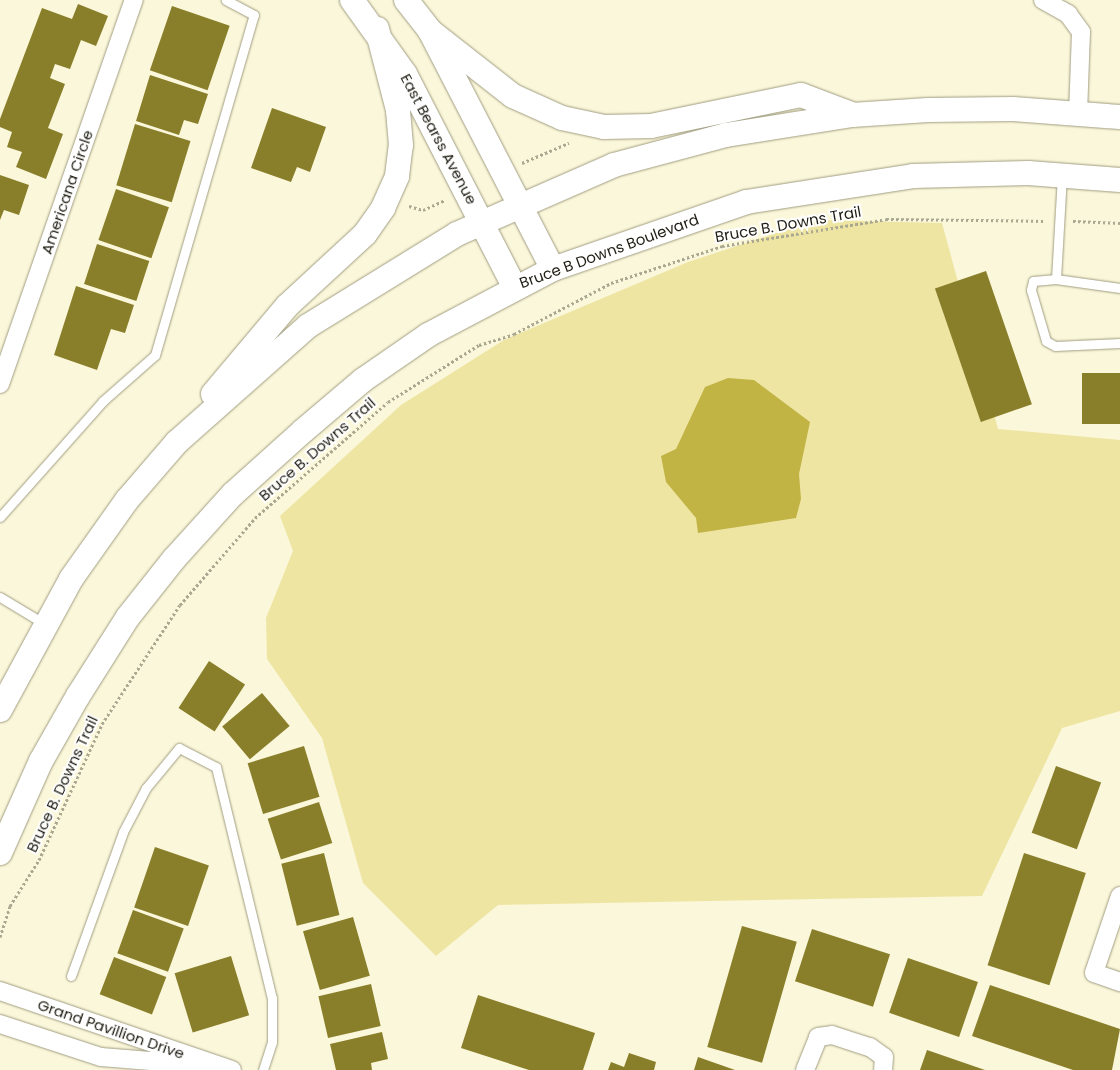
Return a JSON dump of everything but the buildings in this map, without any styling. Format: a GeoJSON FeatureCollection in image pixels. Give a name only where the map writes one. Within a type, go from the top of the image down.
{"type":"FeatureCollection","features":[{"type":"Feature","properties":{"kind":"main road","name":"East Bearss Avenue"},"geometry":{"type":"LineString","coordinates":[[352,0],[377,29],[483,220],[514,286]]}},
{"type":"Feature","properties":{"kind":"main road"},"geometry":{"type":"LineString","coordinates":[[406,0],[430,31],[553,269]]}},
{"type":"Feature","properties":{"kind":"main road"},"geometry":{"type":"LineString","coordinates":[[0,710],[71,579],[127,500],[177,442],[239,359],[365,234],[383,208],[397,176],[401,145],[398,110],[377,29]]}},
{"type":"Feature","properties":{"kind":"main road"},"geometry":{"type":"LineString","coordinates":[[430,31],[513,96],[562,118],[604,127],[651,126],[801,95],[852,115]]}},
{"type":"Feature","properties":{"kind":"main road"},"geometry":{"type":"LineString","coordinates":[[177,442],[308,326],[396,268],[483,220],[614,165],[698,143],[852,115],[956,109],[1078,113],[1120,118]]}},
{"type":"Feature","properties":{"kind":"main road","name":"Bruce B Downs Boulevard"},"geometry":{"type":"LineString","coordinates":[[0,853],[41,762],[78,696],[128,617],[187,545],[233,494],[363,380],[514,286],[553,269],[746,202],[828,187],[913,176],[1062,175],[1120,180]]}},
{"type":"Feature","properties":{"kind":"street","name":"Americana Circle"},"geometry":{"type":"LineString","coordinates":[[0,384],[134,0]]}},
{"type":"Feature","properties":{"kind":"street"},"geometry":{"type":"LineString","coordinates":[[1043,0],[1068,14],[1081,32],[1078,113]]}},
{"type":"Feature","properties":{"kind":"street"},"geometry":{"type":"LineString","coordinates":[[1120,896],[1094,973],[1120,982]]}},
{"type":"Feature","properties":{"kind":"street","name":"Grand Pavillion Drive"},"geometry":{"type":"LineString","coordinates":[[0,991],[226,1068]]}},
{"type":"Feature","properties":{"kind":"street","name":"Grand Pavillion Drive"},"geometry":{"type":"LineString","coordinates":[[0,1024],[133,1063],[226,1068]]}},
{"type":"Feature","properties":{"kind":"street"},"geometry":{"type":"LineString","coordinates":[[805,1070],[818,1037],[832,1035],[870,1047],[884,1057],[883,1070]]}},
{"type":"Feature","properties":{"kind":"lane"},"geometry":{"type":"LineString","coordinates":[[0,517],[103,400],[155,355],[254,15],[226,0]]}},
{"type":"Feature","properties":{"kind":"lane"},"geometry":{"type":"LineString","coordinates":[[1056,278],[1062,175]]}},
{"type":"Feature","properties":{"kind":"lane"},"geometry":{"type":"LineString","coordinates":[[1120,288],[1056,278],[1033,281],[1031,290],[1046,341],[1055,346],[1120,344]]}},
{"type":"Feature","properties":{"kind":"lane"},"geometry":{"type":"LineString","coordinates":[[0,597],[45,624]]}},
{"type":"Feature","properties":{"kind":"lane"},"geometry":{"type":"LineString","coordinates":[[70,976],[123,832],[146,788],[179,748],[216,767],[272,998],[272,1042],[263,1070]]}},
{"type":"Feature","properties":{"kind":"path"},"geometry":{"type":"LineString","coordinates":[[522,164],[575,137]]}},
{"type":"Feature","properties":{"kind":"path"},"geometry":{"type":"LineString","coordinates":[[401,203],[423,210],[446,199]]}},
{"type":"Feature","properties":{"kind":"path","name":"Bruce B. Downs Trail"},"geometry":{"type":"LineString","coordinates":[[0,937],[10,906],[39,860],[102,724],[180,605],[255,518],[388,402],[478,345],[514,334],[611,283],[722,246],[829,226],[918,216],[1120,223]]}},
{"type":"Feature","properties":{"kind":"shaded area"},"geometry":{"type":"Polygon","coordinates":[[[816,220],[942,223],[998,429],[1120,440],[1120,711],[1062,728],[982,896],[498,905],[436,956],[363,883],[322,738],[267,659],[266,618],[293,551],[280,516],[401,405],[504,340],[688,262],[816,220]]]}},
{"type":"Feature","properties":{"kind":"shaded area"},"geometry":{"type":"Polygon","coordinates":[[[728,378],[754,380],[810,422],[799,474],[801,499],[796,518],[698,533],[696,518],[666,482],[661,456],[676,449],[705,387],[728,378]]]}}]}
